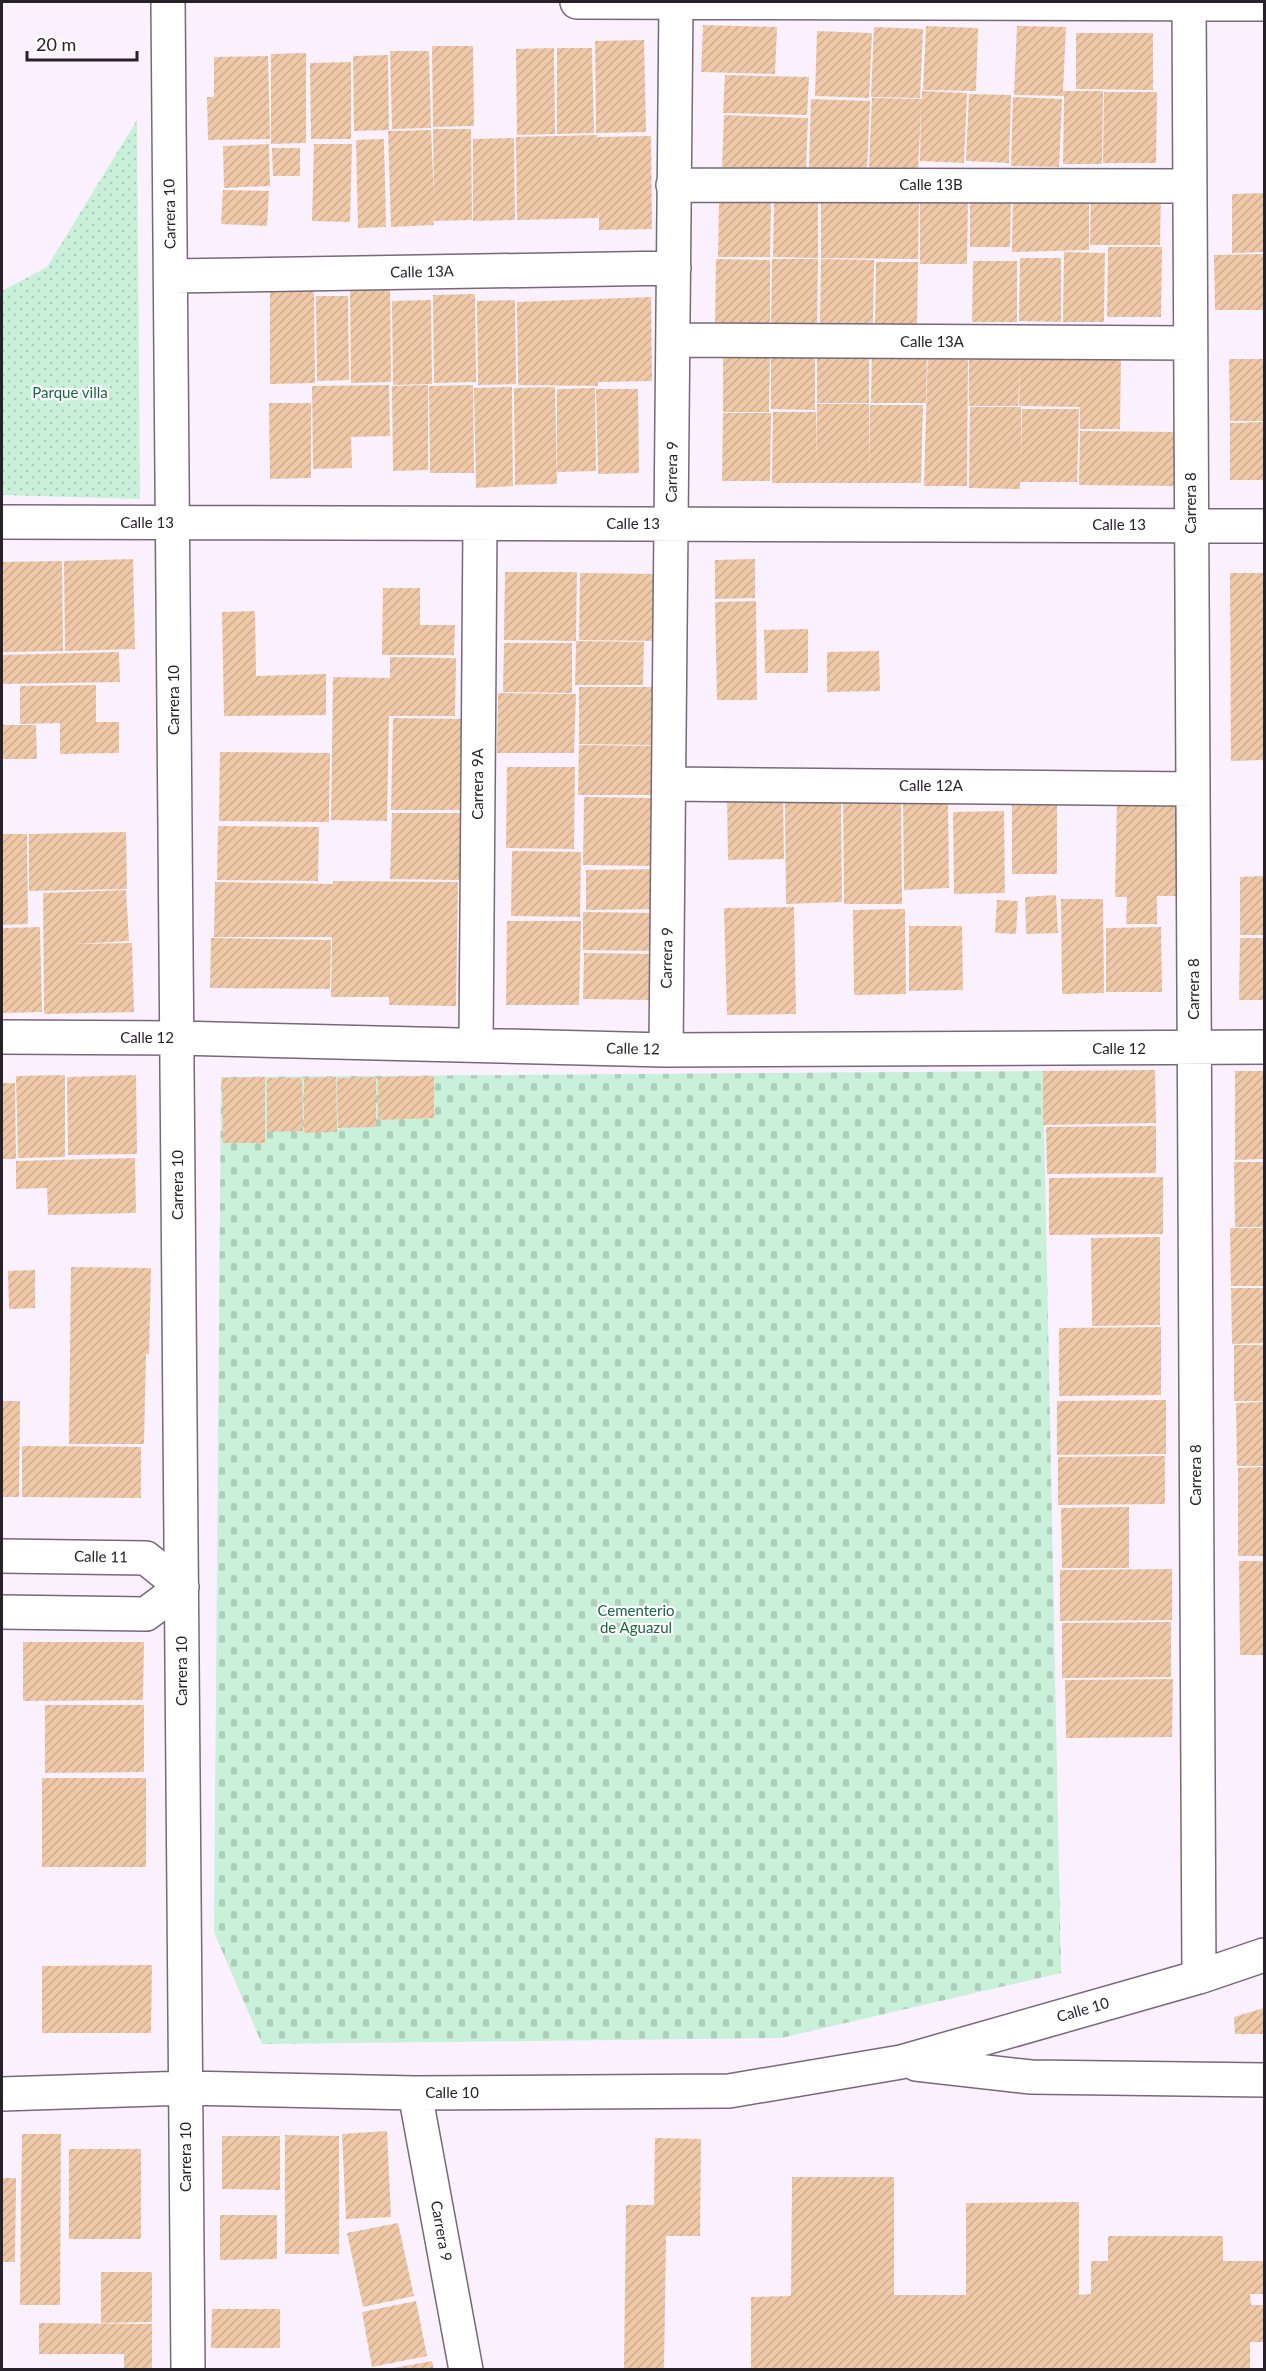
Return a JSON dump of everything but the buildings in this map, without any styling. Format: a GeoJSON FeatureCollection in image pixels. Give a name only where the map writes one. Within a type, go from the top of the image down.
{"type":"FeatureCollection","features":[{"type":"Feature","properties":{"kind":"street","name":"Carrera 10"},"geometry":{"type":"LineString","coordinates":[[168,2],[188,2370]]}},
{"type":"Feature","properties":{"kind":"street"},"geometry":{"type":"LineString","coordinates":[[577,2],[1264,4]]}},
{"type":"Feature","properties":{"kind":"street","name":"Carrera 9"},"geometry":{"type":"LineString","coordinates":[[666,1050],[676,2]]}},
{"type":"Feature","properties":{"kind":"street","name":"Carrera 8"},"geometry":{"type":"LineString","coordinates":[[1188,2],[1199,1977]]}},
{"type":"Feature","properties":{"kind":"street","name":"Calle 13B"},"geometry":{"type":"LineString","coordinates":[[674,185],[1189,186]]}},
{"type":"Feature","properties":{"kind":"street","name":"Calle 13A"},"geometry":{"type":"LineString","coordinates":[[171,276],[674,268]]}},
{"type":"Feature","properties":{"kind":"street","name":"Calle 13A"},"geometry":{"type":"LineString","coordinates":[[673,340],[1190,343]]}},
{"type":"Feature","properties":{"kind":"street","name":"Calle 13"},"geometry":{"type":"LineString","coordinates":[[2,522],[1264,526]]}},
{"type":"Feature","properties":{"kind":"street","name":"Carrera 9A"},"geometry":{"type":"LineString","coordinates":[[476,1045],[480,524]]}},
{"type":"Feature","properties":{"kind":"street","name":"Calle 12A"},"geometry":{"type":"LineString","coordinates":[[669,784],[1193,789]]}},
{"type":"Feature","properties":{"kind":"street","name":"Calle 12"},"geometry":{"type":"LineString","coordinates":[[2,1037],[177,1038],[666,1050],[1264,1047]]}},
{"type":"Feature","properties":{"kind":"street","name":"Calle 11"},"geometry":{"type":"LineString","coordinates":[[2,1556],[146,1558],[182,1587]]}},
{"type":"Feature","properties":{"kind":"street"},"geometry":{"type":"LineString","coordinates":[[2,1612],[146,1614],[182,1587]]}},
{"type":"Feature","properties":{"kind":"street","name":"Calle 10"},"geometry":{"type":"LineString","coordinates":[[2,2094],[186,2088],[415,2093],[729,2091],[901,2062],[1199,1977],[1264,1955]]}},
{"type":"Feature","properties":{"kind":"street","name":"Calle 10"},"geometry":{"type":"LineString","coordinates":[[901,2062],[1031,2077],[1264,2080]]}},
{"type":"Feature","properties":{"kind":"street","name":"Carrera 9"},"geometry":{"type":"LineString","coordinates":[[415,2093],[466,2370]]}},
{"type":"Feature","properties":{"kind":"green space","name":"Parque villa"},"geometry":{"type":"Polygon","coordinates":[[[137,120],[140,499],[2,495],[2,291],[47,267],[137,120]]]}},
{"type":"Feature","properties":{"kind":"green space","name":"Cementerio de Aguazul"},"geometry":{"type":"Polygon","coordinates":[[[1043,1071],[1061,1973],[781,2038],[262,2044],[214,1932],[221,1077],[1043,1071]]]}}]}
